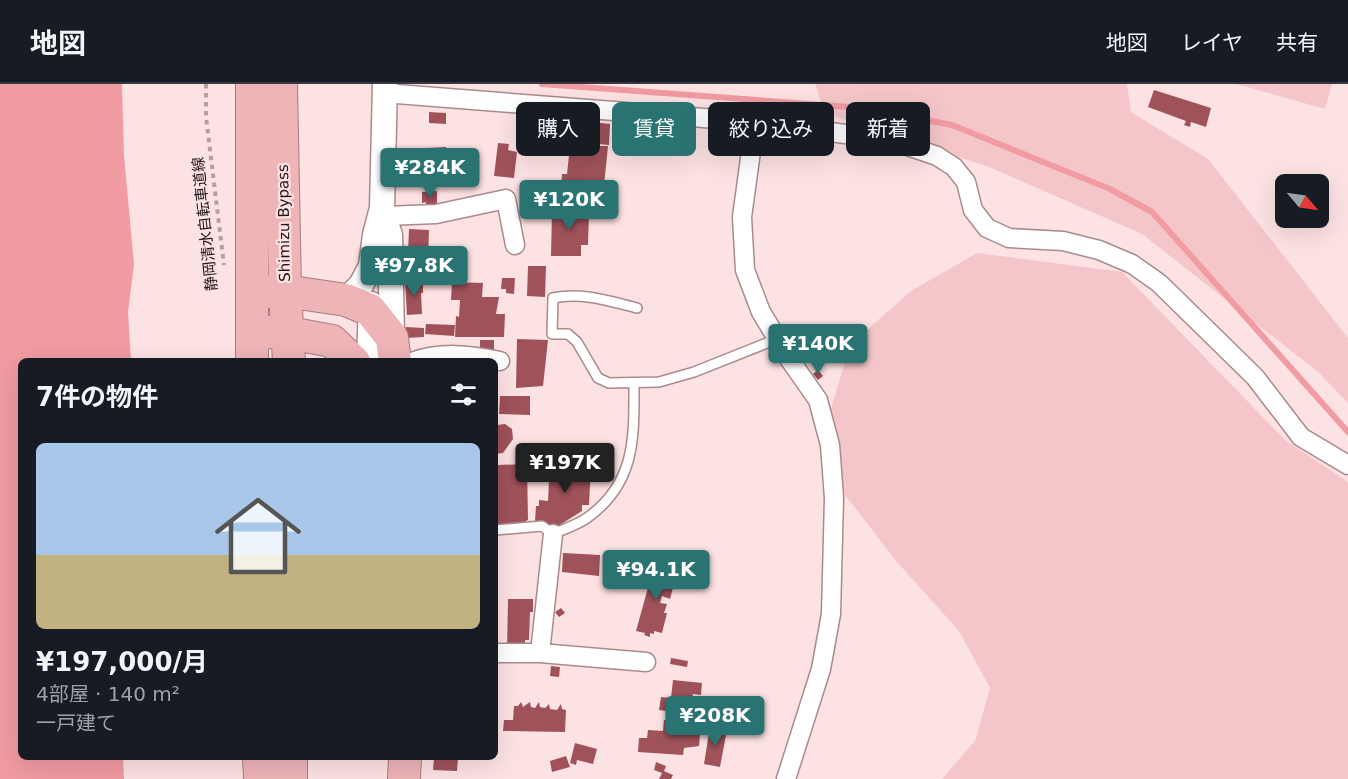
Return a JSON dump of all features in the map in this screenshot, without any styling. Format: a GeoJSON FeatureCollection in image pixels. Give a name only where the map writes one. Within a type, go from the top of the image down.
{"type":"FeatureCollection","features":[{"type":"Feature","properties":{"kind":"highway","name":"Shimizu Bypass"},"geometry":{"type":"LineString","coordinates":[[266,87],[289,347]]}},
{"type":"Feature","properties":{"kind":"highway","name":"Shimizu Bypass"},"geometry":{"type":"LineString","coordinates":[[251,346],[251,294],[266,87]]}},
{"type":"Feature","properties":{"kind":"highway"},"geometry":{"type":"LineString","coordinates":[[251,294],[285,291],[358,305],[400,354]]}},
{"type":"Feature","properties":{"kind":"highway"},"geometry":{"type":"LineString","coordinates":[[251,346],[289,347],[332,341],[350,358]]}},
{"type":"Feature","properties":{"kind":"highway"},"geometry":{"type":"LineString","coordinates":[[259,760],[260,779]]}},
{"type":"Feature","properties":{"kind":"highway"},"geometry":{"type":"LineString","coordinates":[[291,760],[291,779]]}},
{"type":"Feature","properties":{"kind":"street"},"geometry":{"type":"LineString","coordinates":[[482,358],[457,354],[422,357],[400,354],[390,235],[383,212],[384,88],[708,118]]}},
{"type":"Feature","properties":{"kind":"street"},"geometry":{"type":"LineString","coordinates":[[834,133],[890,140],[937,156],[954,167],[966,182],[973,210],[987,228],[1009,238],[1063,241],[1090,248],[1132,264],[1183,305],[1255,377],[1301,436],[1348,465]]}},
{"type":"Feature","properties":{"kind":"street"},"geometry":{"type":"LineString","coordinates":[[750,156],[742,217],[745,270],[761,312],[818,400],[830,445],[834,498],[831,614],[820,669],[786,779]]}},
{"type":"Feature","properties":{"kind":"street"},"geometry":{"type":"LineString","coordinates":[[383,212],[436,214],[506,199],[515,245]]}},
{"type":"Feature","properties":{"kind":"street"},"geometry":{"type":"LineString","coordinates":[[368,358],[358,305],[361,285],[371,266],[375,234],[383,212]]}},
{"type":"Feature","properties":{"kind":"street"},"geometry":{"type":"LineString","coordinates":[[540,653],[553,534]]}},
{"type":"Feature","properties":{"kind":"street"},"geometry":{"type":"LineString","coordinates":[[498,653],[540,653],[646,662]]}},
{"type":"Feature","properties":{"kind":"lane"},"geometry":{"type":"LineString","coordinates":[[637,308],[594,297],[553,298],[552,334],[568,334],[577,342],[598,378],[609,383],[634,384],[659,382],[694,372],[777,339]]}},
{"type":"Feature","properties":{"kind":"lane"},"geometry":{"type":"LineString","coordinates":[[498,530],[542,526],[553,534],[586,519],[609,499],[620,484],[629,457],[634,423],[634,384]]}},
{"type":"Feature","properties":{"kind":"path","name":"静岡清水自転車道線"},"geometry":{"type":"LineString","coordinates":[[206,84],[206,117],[225,266]]}},
{"type":"Feature","properties":{"kind":"shaded area"},"geometry":{"type":"Polygon","coordinates":[[[0,84],[122,84],[124,156],[134,264],[128,312],[131,358],[18,358],[18,760],[123,760],[124,779],[0,779],[0,84]]]}},
{"type":"Feature","properties":{"kind":"shaded area"},"geometry":{"type":"Polygon","coordinates":[[[815,84],[1127,84],[1131,112],[1208,159],[1348,338],[1348,403],[1318,372],[1142,234],[989,167],[930,148],[930,102],[846,102],[846,120],[834,116],[834,102],[821,102],[815,84]]]}},
{"type":"Feature","properties":{"kind":"shaded area"},"geometry":{"type":"Polygon","coordinates":[[[1236,84],[1332,84],[1325,109],[1236,84]]]}},
{"type":"Feature","properties":{"kind":"shaded area"},"geometry":{"type":"Polygon","coordinates":[[[977,253],[1122,272],[1285,440],[1348,482],[1348,779],[942,779],[975,741],[990,688],[959,631],[897,562],[838,486],[828,419],[850,345],[911,291],[977,253]]]}},
{"type":"Feature","properties":{"kind":"building"},"geometry":{"type":"Polygon","coordinates":[[[1154,90],[1211,108],[1206,127],[1191,122],[1190,127],[1184,125],[1186,121],[1148,107],[1154,90]]]}},
{"type":"Feature","properties":{"kind":"building"},"geometry":{"type":"Polygon","coordinates":[[[429,112],[446,113],[446,124],[429,123],[429,112]]]}},
{"type":"Feature","properties":{"kind":"building"},"geometry":{"type":"Polygon","coordinates":[[[600,123],[610,124],[609,145],[600,144],[600,123]]]}},
{"type":"Feature","properties":{"kind":"building"},"geometry":{"type":"Polygon","coordinates":[[[498,143],[509,144],[508,150],[516,152],[514,178],[494,176],[498,143]]]}},
{"type":"Feature","properties":{"kind":"building"},"geometry":{"type":"Polygon","coordinates":[[[600,146],[608,146],[602,205],[564,202],[565,190],[561,190],[562,174],[567,174],[569,156],[600,156],[600,146]]]}},
{"type":"Feature","properties":{"kind":"building"},"geometry":{"type":"Polygon","coordinates":[[[446,147],[447,179],[427,180],[426,148],[446,147]]]}},
{"type":"Feature","properties":{"kind":"building"},"geometry":{"type":"Polygon","coordinates":[[[531,189],[559,190],[559,199],[531,198],[531,189]]]}},
{"type":"Feature","properties":{"kind":"building"},"geometry":{"type":"Polygon","coordinates":[[[437,191],[437,208],[426,208],[426,202],[422,203],[422,192],[437,191]]]}},
{"type":"Feature","properties":{"kind":"building"},"geometry":{"type":"Polygon","coordinates":[[[555,207],[579,207],[579,212],[589,213],[588,245],[581,245],[581,256],[551,256],[552,211],[555,211],[555,207]]]}},
{"type":"Feature","properties":{"kind":"building"},"geometry":{"type":"Polygon","coordinates":[[[409,229],[429,230],[428,262],[422,262],[421,277],[407,276],[409,229]]]}},
{"type":"Feature","properties":{"kind":"building"},"geometry":{"type":"Polygon","coordinates":[[[528,266],[546,266],[545,297],[527,296],[528,266]]]}},
{"type":"Feature","properties":{"kind":"building"},"geometry":{"type":"Polygon","coordinates":[[[502,278],[515,278],[514,294],[506,293],[506,289],[501,289],[502,278]]]}},
{"type":"Feature","properties":{"kind":"building"},"geometry":{"type":"Polygon","coordinates":[[[423,280],[422,314],[407,315],[405,281],[423,280]]]}},
{"type":"Feature","properties":{"kind":"building"},"geometry":{"type":"Polygon","coordinates":[[[452,282],[483,283],[482,297],[499,297],[496,314],[505,314],[504,337],[455,337],[456,316],[459,317],[460,300],[451,300],[452,282]]]}},
{"type":"Feature","properties":{"kind":"building"},"geometry":{"type":"Polygon","coordinates":[[[426,324],[455,325],[454,336],[425,334],[426,324]]]}},
{"type":"Feature","properties":{"kind":"building"},"geometry":{"type":"Polygon","coordinates":[[[406,327],[424,328],[424,337],[406,338],[406,327]]]}},
{"type":"Feature","properties":{"kind":"building"},"geometry":{"type":"Polygon","coordinates":[[[517,339],[548,340],[543,386],[516,388],[517,339]]]}},
{"type":"Feature","properties":{"kind":"building"},"geometry":{"type":"Polygon","coordinates":[[[480,340],[494,340],[494,353],[480,353],[480,340]]]}},
{"type":"Feature","properties":{"kind":"building"},"geometry":{"type":"Polygon","coordinates":[[[818,370],[823,376],[818,380],[813,374],[818,370]]]}},
{"type":"Feature","properties":{"kind":"building"},"geometry":{"type":"Polygon","coordinates":[[[500,396],[530,396],[530,415],[499,414],[500,396]]]}},
{"type":"Feature","properties":{"kind":"building"},"geometry":{"type":"Polygon","coordinates":[[[505,424],[512,429],[513,439],[503,453],[498,454],[498,425],[505,424]]]}},
{"type":"Feature","properties":{"kind":"building"},"geometry":{"type":"Polygon","coordinates":[[[555,461],[591,463],[589,505],[582,505],[582,511],[558,526],[540,525],[535,522],[536,506],[539,506],[539,500],[548,501],[549,481],[554,481],[555,461]]]}},
{"type":"Feature","properties":{"kind":"building"},"geometry":{"type":"Polygon","coordinates":[[[527,464],[528,520],[515,526],[498,528],[498,465],[527,464]]]}},
{"type":"Feature","properties":{"kind":"building"},"geometry":{"type":"Polygon","coordinates":[[[563,553],[600,555],[599,576],[562,572],[563,553]]]}},
{"type":"Feature","properties":{"kind":"building"},"geometry":{"type":"Polygon","coordinates":[[[654,566],[677,572],[670,599],[662,596],[660,603],[667,604],[662,633],[654,631],[654,634],[650,633],[650,637],[636,631],[654,566]]]}},
{"type":"Feature","properties":{"kind":"building"},"geometry":{"type":"Polygon","coordinates":[[[508,599],[533,599],[529,640],[525,640],[525,650],[507,650],[508,599]]]}},
{"type":"Feature","properties":{"kind":"building"},"geometry":{"type":"Polygon","coordinates":[[[561,608],[565,613],[559,617],[555,612],[561,608]]]}},
{"type":"Feature","properties":{"kind":"building"},"geometry":{"type":"Polygon","coordinates":[[[671,658],[688,661],[687,667],[670,664],[671,658]]]}},
{"type":"Feature","properties":{"kind":"building"},"geometry":{"type":"Polygon","coordinates":[[[551,666],[560,667],[559,677],[550,676],[551,666]]]}},
{"type":"Feature","properties":{"kind":"building"},"geometry":{"type":"Polygon","coordinates":[[[673,680],[702,683],[701,695],[693,694],[690,714],[659,710],[661,697],[671,698],[673,680]]]}},
{"type":"Feature","properties":{"kind":"building"},"geometry":{"type":"Polygon","coordinates":[[[695,699],[706,702],[703,716],[691,713],[695,699]]]}},
{"type":"Feature","properties":{"kind":"building"},"geometry":{"type":"Polygon","coordinates":[[[521,702],[523,707],[530,702],[531,707],[535,708],[539,702],[540,707],[545,708],[549,704],[550,709],[557,710],[561,704],[562,709],[566,710],[565,732],[503,731],[504,720],[513,720],[514,706],[518,706],[521,702]]]}},
{"type":"Feature","properties":{"kind":"building"},"geometry":{"type":"Polygon","coordinates":[[[664,720],[701,722],[699,746],[684,748],[683,755],[638,752],[639,738],[647,738],[648,730],[663,731],[664,720]]]}},
{"type":"Feature","properties":{"kind":"building"},"geometry":{"type":"Polygon","coordinates":[[[710,727],[727,730],[720,767],[704,764],[710,727]]]}},
{"type":"Feature","properties":{"kind":"building"},"geometry":{"type":"Polygon","coordinates":[[[575,743],[597,749],[593,764],[577,760],[576,765],[570,763],[575,743]]]}},
{"type":"Feature","properties":{"kind":"building"},"geometry":{"type":"Polygon","coordinates":[[[566,756],[570,767],[552,772],[550,761],[566,756]]]}},
{"type":"Feature","properties":{"kind":"building"},"geometry":{"type":"Polygon","coordinates":[[[434,760],[458,760],[457,771],[433,770],[434,760]]]}},
{"type":"Feature","properties":{"kind":"building"},"geometry":{"type":"Polygon","coordinates":[[[656,762],[666,766],[664,771],[673,775],[671,779],[659,779],[662,773],[654,770],[656,762]]]}},
{"type":"Feature","properties":{"kind":"waterway"},"geometry":{"type":"LineString","coordinates":[[542,84],[863,108],[952,125],[1110,189],[1152,212],[1348,432]]}}]}
